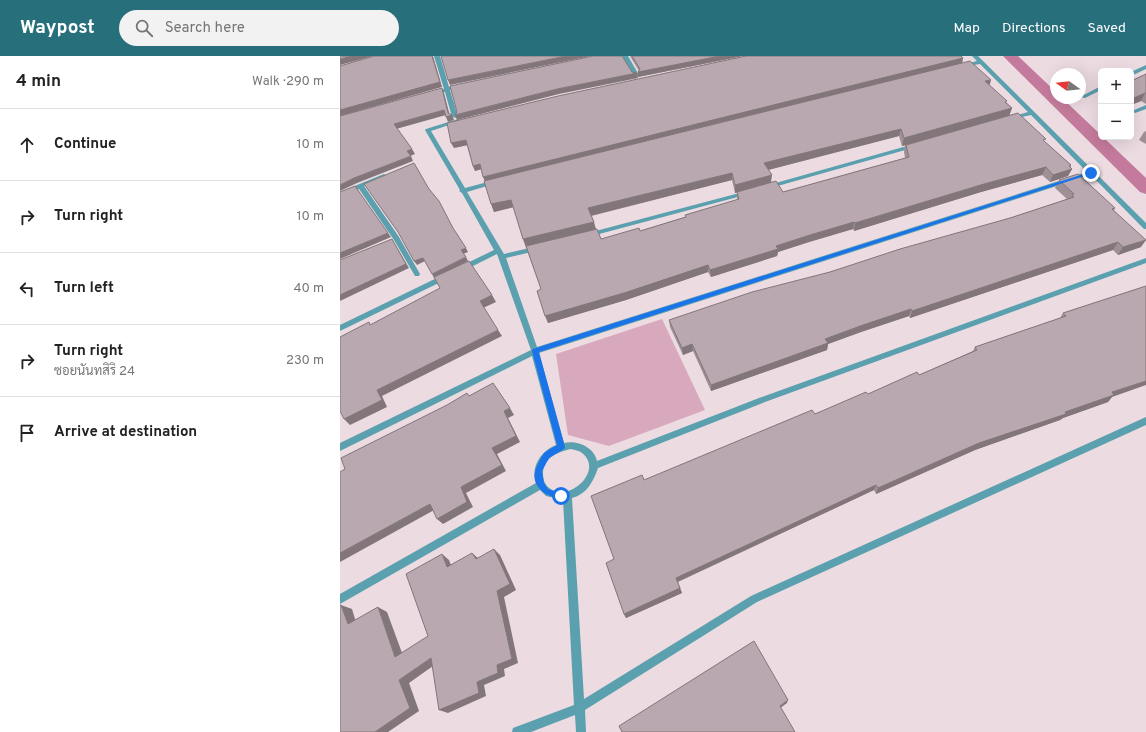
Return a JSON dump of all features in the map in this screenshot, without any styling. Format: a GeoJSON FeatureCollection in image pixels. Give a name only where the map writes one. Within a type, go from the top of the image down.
{"type":"FeatureCollection","features":[{"type":"Feature","properties":{"kind":"street"},"geometry":{"type":"LineString","coordinates":[[437,56],[455,117]]}},
{"type":"Feature","properties":{"kind":"street"},"geometry":{"type":"LineString","coordinates":[[625,56],[636,75]]}},
{"type":"Feature","properties":{"kind":"street"},"geometry":{"type":"LineString","coordinates":[[975,56],[1146,227]]}},
{"type":"Feature","properties":{"kind":"street"},"geometry":{"type":"LineString","coordinates":[[958,68],[980,62]]}},
{"type":"Feature","properties":{"kind":"street"},"geometry":{"type":"LineString","coordinates":[[1134,73],[1146,68]]}},
{"type":"Feature","properties":{"kind":"street"},"geometry":{"type":"LineString","coordinates":[[427,94],[469,84]]}},
{"type":"Feature","properties":{"kind":"street"},"geometry":{"type":"LineString","coordinates":[[1086,96],[1098,90]]}},
{"type":"Feature","properties":{"kind":"street"},"geometry":{"type":"LineString","coordinates":[[1135,111],[1146,106]]}},
{"type":"Feature","properties":{"kind":"street"},"geometry":{"type":"LineString","coordinates":[[1001,122],[1032,113]]}},
{"type":"Feature","properties":{"kind":"street"},"geometry":{"type":"LineString","coordinates":[[463,120],[428,130],[500,254],[535,351],[561,447]]}},
{"type":"Feature","properties":{"kind":"street"},"geometry":{"type":"LineString","coordinates":[[759,189],[918,145]]}},
{"type":"Feature","properties":{"kind":"street"},"geometry":{"type":"LineString","coordinates":[[340,447],[535,351],[1091,173]]}},
{"type":"Feature","properties":{"kind":"street"},"geometry":{"type":"LineString","coordinates":[[340,194],[389,174]]}},
{"type":"Feature","properties":{"kind":"street"},"geometry":{"type":"LineString","coordinates":[[462,190],[501,181]]}},
{"type":"Feature","properties":{"kind":"street"},"geometry":{"type":"LineString","coordinates":[[360,185],[397,239],[417,274]]}},
{"type":"Feature","properties":{"kind":"street"},"geometry":{"type":"LineString","coordinates":[[578,238],[752,191]]}},
{"type":"Feature","properties":{"kind":"street"},"geometry":{"type":"LineString","coordinates":[[390,242],[397,239]]}},
{"type":"Feature","properties":{"kind":"street"},"geometry":{"type":"LineString","coordinates":[[340,328],[500,254],[547,246]]}},
{"type":"Feature","properties":{"kind":"street"},"geometry":{"type":"LineString","coordinates":[[594,466],[762,400],[1146,260]]}},
{"type":"Feature","properties":{"kind":"street"},"geometry":{"type":"LineString","coordinates":[[517,732],[579,708],[754,599],[1146,421]]}},
{"type":"Feature","properties":{"kind":"street"},"geometry":{"type":"LineString","coordinates":[[571,445],[580,447],[587,451],[592,458],[594,466],[593,475],[588,483],[580,490],[567,495],[553,495],[546,491],[541,485],[538,478],[538,470],[541,462],[546,456],[561,447],[571,445]]}},
{"type":"Feature","properties":{"kind":"street"},"geometry":{"type":"LineString","coordinates":[[340,599],[541,485]]}},
{"type":"Feature","properties":{"kind":"street"},"geometry":{"type":"LineString","coordinates":[[567,495],[581,732]]}},
{"type":"Feature","properties":{"kind":"shaded area"},"geometry":{"type":"Polygon","coordinates":[[[662,319],[705,410],[609,446],[568,435],[556,354],[662,319]]]}},
{"type":"Feature","properties":{"kind":"building"},"geometry":{"type":"Polygon","coordinates":[[[340,56],[352,56],[340,59],[340,56]]]}},
{"type":"Feature","properties":{"kind":"building"},"geometry":{"type":"Polygon","coordinates":[[[374,56],[432,56],[440,82],[340,110],[340,66],[374,56]]]}},
{"type":"Feature","properties":{"kind":"building"},"geometry":{"type":"Polygon","coordinates":[[[441,56],[566,56],[448,80],[441,56]]]}},
{"type":"Feature","properties":{"kind":"building"},"geometry":{"type":"Polygon","coordinates":[[[593,56],[622,56],[632,72],[637,73],[557,89],[455,115],[457,112],[450,86],[593,56]]]}},
{"type":"Feature","properties":{"kind":"building"},"geometry":{"type":"Polygon","coordinates":[[[632,56],[720,56],[638,72],[640,69],[632,56]]]}},
{"type":"Feature","properties":{"kind":"building"},"geometry":{"type":"Polygon","coordinates":[[[746,56],[961,56],[963,58],[483,177],[480,164],[473,166],[466,140],[451,143],[447,123],[558,96],[746,56]]]}},
{"type":"Feature","properties":{"kind":"building"},"geometry":{"type":"Polygon","coordinates":[[[970,61],[991,80],[985,81],[1007,101],[1005,102],[1012,108],[904,138],[901,129],[764,163],[772,175],[735,185],[732,173],[588,208],[594,222],[523,239],[511,200],[491,204],[484,181],[970,61]]]}},
{"type":"Feature","properties":{"kind":"building"},"geometry":{"type":"Polygon","coordinates":[[[1146,74],[1146,93],[1134,98],[1134,80],[1146,74]]]}},
{"type":"Feature","properties":{"kind":"building"},"geometry":{"type":"Polygon","coordinates":[[[442,88],[448,113],[452,115],[446,117],[444,110],[394,124],[412,149],[407,151],[411,156],[340,185],[340,116],[442,88]]]}},
{"type":"Feature","properties":{"kind":"building"},"geometry":{"type":"Polygon","coordinates":[[[1018,113],[1046,139],[1043,140],[1071,165],[1069,166],[1072,169],[1053,175],[1046,167],[984,184],[810,235],[776,246],[778,249],[710,270],[708,265],[624,293],[545,316],[537,291],[541,289],[526,246],[597,229],[601,239],[639,228],[640,231],[686,217],[685,215],[739,199],[737,192],[776,181],[783,192],[909,157],[906,145],[1018,113]]]}},
{"type":"Feature","properties":{"kind":"building"},"geometry":{"type":"Polygon","coordinates":[[[414,163],[429,189],[439,201],[453,228],[466,248],[461,250],[466,257],[432,274],[423,258],[414,261],[398,232],[364,184],[414,163]]]}},
{"type":"Feature","properties":{"kind":"building"},"geometry":{"type":"Polygon","coordinates":[[[1078,174],[1115,208],[1112,209],[1146,240],[1123,247],[1118,242],[912,311],[911,309],[863,325],[825,339],[828,343],[711,385],[692,344],[682,348],[669,320],[752,292],[830,272],[900,249],[1010,218],[1074,197],[1072,195],[1074,194],[1059,180],[1078,174]]]}},
{"type":"Feature","properties":{"kind":"building"},"geometry":{"type":"Polygon","coordinates":[[[355,186],[388,233],[340,253],[340,192],[355,186]]]}},
{"type":"Feature","properties":{"kind":"building"},"geometry":{"type":"Polygon","coordinates":[[[392,239],[406,264],[340,295],[340,260],[392,239]]]}},
{"type":"Feature","properties":{"kind":"building"},"geometry":{"type":"Polygon","coordinates":[[[469,261],[492,295],[480,301],[498,330],[377,390],[382,400],[344,419],[340,411],[340,337],[369,322],[370,325],[440,288],[434,277],[469,261]]]}},
{"type":"Feature","properties":{"kind":"building"},"geometry":{"type":"Polygon","coordinates":[[[1146,286],[1146,381],[1112,392],[1114,395],[1065,412],[1066,414],[979,443],[878,488],[876,485],[676,578],[680,588],[624,614],[606,563],[614,559],[591,496],[642,475],[644,480],[812,410],[815,414],[866,392],[868,394],[917,372],[919,375],[977,350],[975,347],[1066,316],[1063,313],[1146,286]]]}},
{"type":"Feature","properties":{"kind":"building"},"geometry":{"type":"Polygon","coordinates":[[[493,383],[510,408],[504,411],[516,436],[492,448],[502,465],[461,487],[467,502],[437,519],[430,504],[340,553],[340,472],[345,469],[341,458],[447,405],[467,393],[469,396],[493,383]]]}},
{"type":"Feature","properties":{"kind":"building"},"geometry":{"type":"Polygon","coordinates":[[[494,549],[510,584],[497,591],[512,659],[497,665],[498,673],[477,682],[479,693],[439,710],[431,658],[399,680],[410,708],[375,732],[340,732],[340,605],[348,624],[378,607],[395,657],[428,636],[406,574],[442,554],[447,567],[472,553],[476,559],[494,549]]]}},
{"type":"Feature","properties":{"kind":"building"},"geometry":{"type":"Polygon","coordinates":[[[754,641],[788,700],[780,706],[795,732],[622,732],[619,726],[754,641]]]}},
{"type":"Feature","properties":{"kind":"waterway"},"geometry":{"type":"LineString","coordinates":[[1010,56],[1146,188]]}},
{"type":"Feature","properties":{"kind":"route"},"geometry":{"type":"LineString","coordinates":[[561,496],[553,495],[546,491],[538,478],[538,470],[541,462],[553,450],[561,447],[535,351],[1091,173]]}}]}
